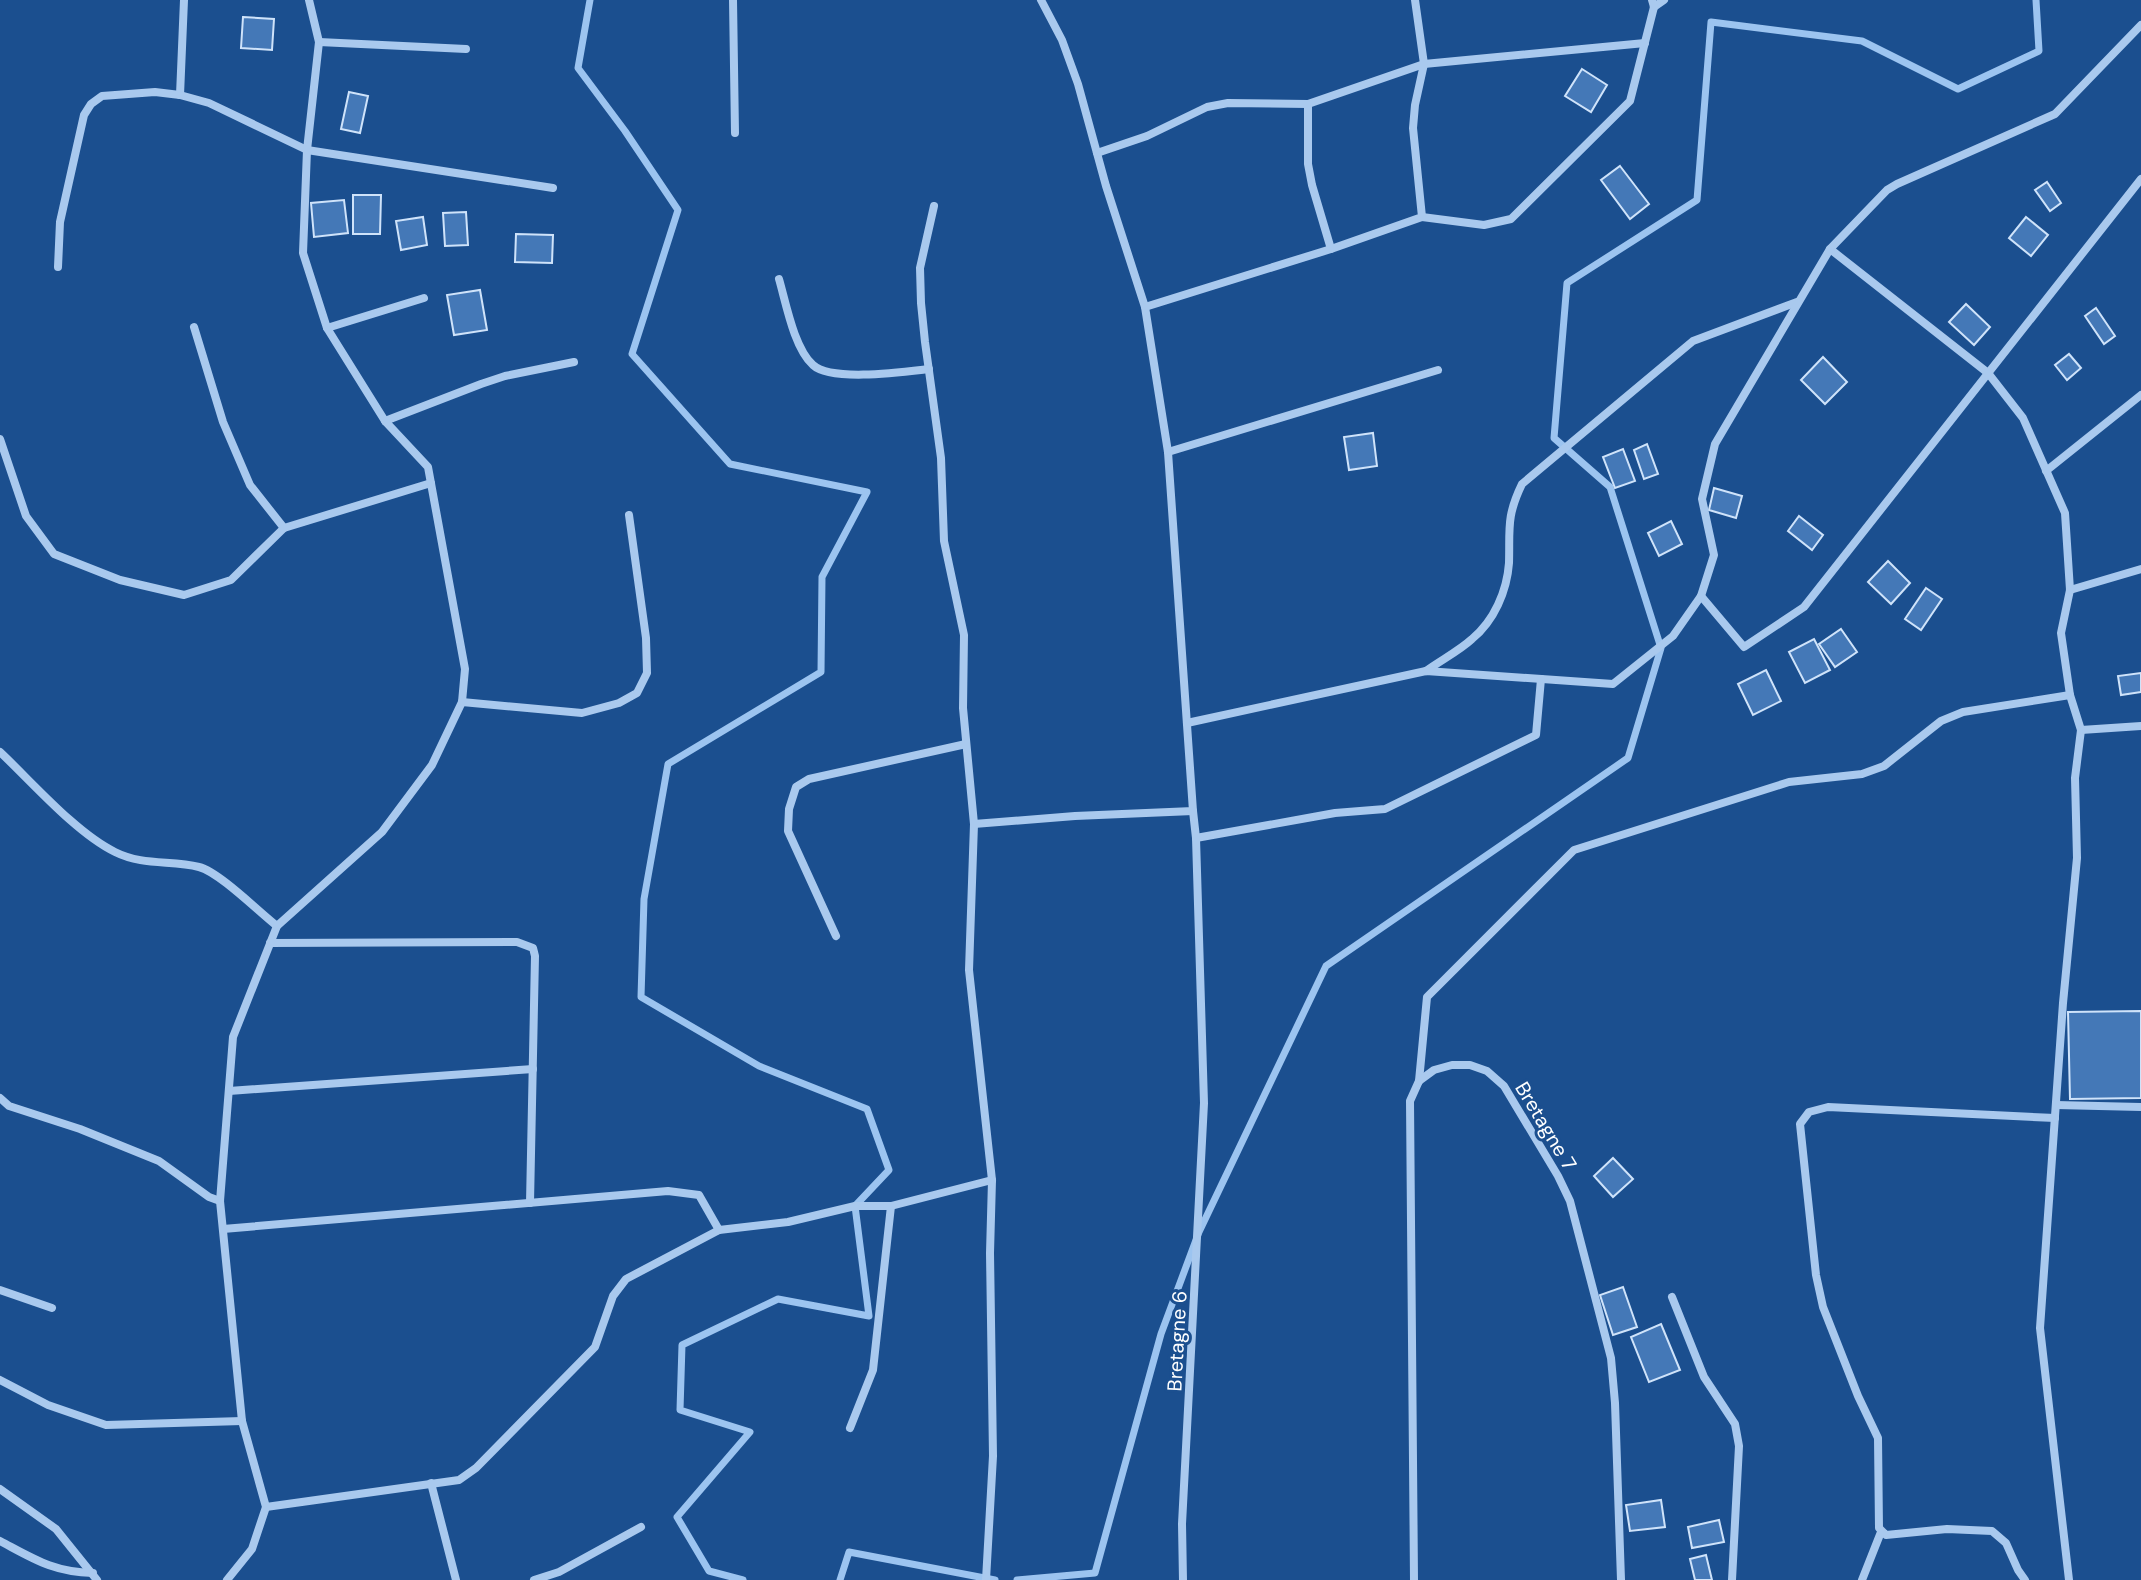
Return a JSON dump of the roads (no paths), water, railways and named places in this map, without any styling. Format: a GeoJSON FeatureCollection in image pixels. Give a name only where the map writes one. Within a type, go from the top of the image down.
{"type":"FeatureCollection","features":[{"type":"Feature","properties":{"kind":"street"},"geometry":{"type":"LineString","coordinates":[[180,95],[184,0]]}},
{"type":"Feature","properties":{"kind":"street"},"geometry":{"type":"LineString","coordinates":[[229,1579],[252,1549],[266,1507],[242,1421],[220,1201],[233,1037],[277,926],[382,832],[432,765],[462,702],[465,669],[428,467],[385,421],[327,328],[303,253],[307,150],[319,42],[309,0]]}},
{"type":"Feature","properties":{"kind":"street"},"geometry":{"type":"LineString","coordinates":[[733,0],[735,133]]}},
{"type":"Feature","properties":{"kind":"street","name":"Bretagne 6"},"geometry":{"type":"LineString","coordinates":[[1041,0],[1073,69],[1145,307],[1168,452],[1196,838],[1204,1103],[1182,1524],[1183,1580]]}},
{"type":"Feature","properties":{"kind":"street"},"geometry":{"type":"LineString","coordinates":[[1415,0],[1424,64],[1413,128],[1422,217]]}},
{"type":"Feature","properties":{"kind":"street"},"geometry":{"type":"LineString","coordinates":[[1145,307],[1422,217],[1484,225],[1511,219],[1630,101],[1653,4],[1664,0]]}},
{"type":"Feature","properties":{"kind":"street"},"geometry":{"type":"LineString","coordinates":[[1187,723],[1426,671],[1613,684],[1673,636],[1701,596],[1714,555],[1702,499],[1715,444],[1830,249],[1887,190],[1897,184],[2055,114],[2141,25]]}},
{"type":"Feature","properties":{"kind":"street"},"geometry":{"type":"LineString","coordinates":[[319,42],[466,49]]}},
{"type":"Feature","properties":{"kind":"street"},"geometry":{"type":"LineString","coordinates":[[1097,153],[1147,136],[1207,107],[1228,103],[1308,104],[1424,64],[1645,43]]}},
{"type":"Feature","properties":{"kind":"street"},"geometry":{"type":"LineString","coordinates":[[58,267],[60,222],[84,115],[91,104],[102,96],[155,92],[180,95],[209,103],[307,150],[553,188]]}},
{"type":"Feature","properties":{"kind":"street"},"geometry":{"type":"LineString","coordinates":[[1308,104],[1308,164],[1331,249]]}},
{"type":"Feature","properties":{"kind":"street"},"geometry":{"type":"LineString","coordinates":[[1701,596],[1744,647],[1804,607],[2141,179]]}},
{"type":"Feature","properties":{"kind":"street"},"geometry":{"type":"LineString","coordinates":[[934,206],[920,268],[941,458],[944,541],[964,635],[963,708],[974,824],[969,970],[992,1180],[993,1456],[986,1580]]}},
{"type":"Feature","properties":{"kind":"street"},"geometry":{"type":"LineString","coordinates":[[1830,249],[1988,373],[2023,418],[2065,513],[2070,590],[2061,633],[2070,695],[2081,730],[2075,778],[2077,858],[2063,1003],[2040,1328],[2069,1580]]}},
{"type":"Feature","properties":{"kind":"street"},"geometry":{"type":"LineString","coordinates":[[779,279],[800,345],[810,363],[820,371],[873,374],[929,369]]}},
{"type":"Feature","properties":{"kind":"street"},"geometry":{"type":"LineString","coordinates":[[327,328],[424,298]]}},
{"type":"Feature","properties":{"kind":"street"},"geometry":{"type":"LineString","coordinates":[[1426,671],[1473,639],[1491,617],[1504,591],[1509,565],[1508,523],[1522,484],[1693,341],[1798,301]]}},
{"type":"Feature","properties":{"kind":"street"},"geometry":{"type":"LineString","coordinates":[[194,327],[223,422],[250,485],[284,528]]}},
{"type":"Feature","properties":{"kind":"street"},"geometry":{"type":"LineString","coordinates":[[385,421],[493,380],[574,362]]}},
{"type":"Feature","properties":{"kind":"street"},"geometry":{"type":"LineString","coordinates":[[1168,452],[1438,370]]}},
{"type":"Feature","properties":{"kind":"street"},"geometry":{"type":"LineString","coordinates":[[2046,471],[2141,395]]}},
{"type":"Feature","properties":{"kind":"street"},"geometry":{"type":"LineString","coordinates":[[0,439],[26,516],[54,554],[120,580],[184,595],[231,580],[284,528],[431,483]]}},
{"type":"Feature","properties":{"kind":"street"},"geometry":{"type":"LineString","coordinates":[[462,702],[582,713],[619,703],[637,693],[647,673],[646,638],[629,515]]}},
{"type":"Feature","properties":{"kind":"street"},"geometry":{"type":"LineString","coordinates":[[2070,590],[2141,569]]}},
{"type":"Feature","properties":{"kind":"street"},"geometry":{"type":"LineString","coordinates":[[1196,838],[1335,813],[1385,809],[1536,735],[1541,679]]}},
{"type":"Feature","properties":{"kind":"street"},"geometry":{"type":"LineString","coordinates":[[1414,1580],[1410,1101],[1419,1081],[1427,997],[1574,850],[1789,782],[1862,774],[1884,766],[1941,721],[1963,712],[2070,695]]}},
{"type":"Feature","properties":{"kind":"street"},"geometry":{"type":"LineString","coordinates":[[2081,730],[2141,726]]}},
{"type":"Feature","properties":{"kind":"street"},"geometry":{"type":"LineString","coordinates":[[836,936],[788,831],[789,809],[796,787],[809,779],[966,744]]}},
{"type":"Feature","properties":{"kind":"street"},"geometry":{"type":"LineString","coordinates":[[0,752],[80,828],[115,852],[147,862],[201,867],[277,926]]}},
{"type":"Feature","properties":{"kind":"street"},"geometry":{"type":"LineString","coordinates":[[974,824],[1193,811]]}},
{"type":"Feature","properties":{"kind":"street"},"geometry":{"type":"LineString","coordinates":[[270,943],[517,942],[533,948],[530,1203]]}},
{"type":"Feature","properties":{"kind":"street","name":"Bretagne 7"},"geometry":{"type":"LineString","coordinates":[[1419,1081],[1434,1070],[1452,1065],[1470,1065],[1487,1071],[1504,1086],[1570,1201],[1611,1358],[1621,1580]]}},
{"type":"Feature","properties":{"kind":"street"},"geometry":{"type":"LineString","coordinates":[[229,1091],[533,1069]]}},
{"type":"Feature","properties":{"kind":"street"},"geometry":{"type":"LineString","coordinates":[[0,1098],[9,1106],[80,1129],[159,1161],[209,1197],[220,1201]]}},
{"type":"Feature","properties":{"kind":"street"},"geometry":{"type":"LineString","coordinates":[[2056,1105],[2141,1107]]}},
{"type":"Feature","properties":{"kind":"street"},"geometry":{"type":"LineString","coordinates":[[0,1112],[9,1106]]}},
{"type":"Feature","properties":{"kind":"street"},"geometry":{"type":"LineString","coordinates":[[2025,1580],[2006,1543],[1992,1531],[1947,1529],[1886,1535],[1879,1528],[1878,1438],[1823,1307],[1816,1275],[1800,1124],[1809,1112],[1828,1107],[2055,1118]]}},
{"type":"Feature","properties":{"kind":"street"},"geometry":{"type":"LineString","coordinates":[[266,1507],[459,1480],[476,1468],[595,1347],[613,1296],[626,1279],[719,1230],[788,1222],[855,1206],[891,1206],[992,1180]]}},
{"type":"Feature","properties":{"kind":"street"},"geometry":{"type":"LineString","coordinates":[[223,1229],[668,1191],[699,1195],[719,1230]]}},
{"type":"Feature","properties":{"kind":"street"},"geometry":{"type":"LineString","coordinates":[[850,1428],[873,1370],[891,1206]]}},
{"type":"Feature","properties":{"kind":"street"},"geometry":{"type":"LineString","coordinates":[[0,1290],[52,1308]]}},
{"type":"Feature","properties":{"kind":"street"},"geometry":{"type":"LineString","coordinates":[[1672,1297],[1704,1377],[1735,1424],[1739,1446],[1732,1580]]}},
{"type":"Feature","properties":{"kind":"street"},"geometry":{"type":"LineString","coordinates":[[0,1380],[48,1405],[106,1425],[242,1421]]}},
{"type":"Feature","properties":{"kind":"street"},"geometry":{"type":"LineString","coordinates":[[431,1483],[456,1580]]}},
{"type":"Feature","properties":{"kind":"street"},"geometry":{"type":"LineString","coordinates":[[0,1489],[56,1529],[95,1576]]}},
{"type":"Feature","properties":{"kind":"street"},"geometry":{"type":"LineString","coordinates":[[534,1580],[559,1572],[641,1527]]}},
{"type":"Feature","properties":{"kind":"street"},"geometry":{"type":"LineString","coordinates":[[1862,1580],[1881,1532]]}},
{"type":"Feature","properties":{"kind":"street"},"geometry":{"type":"LineString","coordinates":[[0,1541],[54,1569],[95,1576]]}},
{"type":"Feature","properties":{"kind":"street"},"geometry":{"type":"LineString","coordinates":[[559,1572],[565,1580]]}},
{"type":"Feature","properties":{"kind":"waterway"},"geometry":{"type":"LineString","coordinates":[[590,0],[578,68],[678,210],[632,354],[730,464],[867,492],[822,577],[821,672],[668,764],[644,899],[641,997],[759,1066],[867,1109],[889,1170],[855,1206],[869,1316],[778,1299],[682,1345],[680,1410],[750,1432],[677,1517],[709,1571],[743,1580]]}},
{"type":"Feature","properties":{"kind":"waterway"},"geometry":{"type":"LineString","coordinates":[[1017,1580],[1095,1573],[1161,1334],[1199,1232],[1326,966],[1628,758],[1661,648],[1610,487],[1554,438],[1567,283],[1697,200],[1711,22],[1862,41],[1958,89],[2039,51],[2036,0]]}},
{"type":"Feature","properties":{"kind":"waterway"},"geometry":{"type":"LineString","coordinates":[[840,1580],[849,1552],[995,1580]]}}]}
